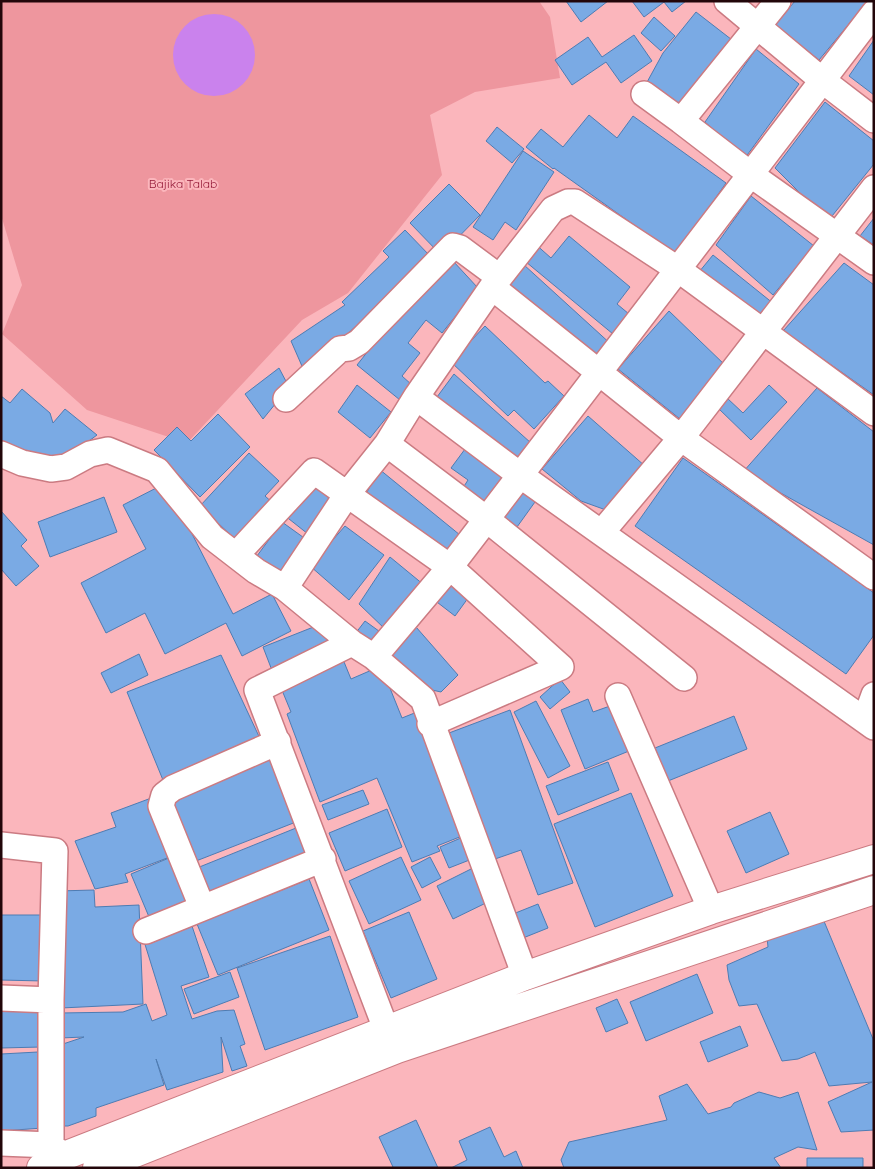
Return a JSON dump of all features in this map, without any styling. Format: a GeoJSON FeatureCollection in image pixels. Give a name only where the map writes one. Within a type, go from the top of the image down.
{"type":"FeatureCollection","features":[{"type":"Feature","properties":{"kind":"street"},"geometry":{"type":"LineString","coordinates":[[727,1],[822,80],[874,120]]}},
{"type":"Feature","properties":{"kind":"street"},"geometry":{"type":"LineString","coordinates":[[681,121],[778,1]]}},
{"type":"Feature","properties":{"kind":"street"},"geometry":{"type":"LineString","coordinates":[[374,657],[450,567],[485,518],[679,270],[874,13]]}},
{"type":"Feature","properties":{"kind":"street"},"geometry":{"type":"LineString","coordinates":[[644,94],[750,174],[874,262]]}},
{"type":"Feature","properties":{"kind":"street"},"geometry":{"type":"LineString","coordinates":[[602,532],[680,438],[874,188]]}},
{"type":"Feature","properties":{"kind":"street"},"geometry":{"type":"LineString","coordinates":[[285,588],[348,493],[388,444],[416,397],[496,282],[553,209],[568,202],[575,202],[679,270],[874,413]]}},
{"type":"Feature","properties":{"kind":"street"},"geometry":{"type":"LineString","coordinates":[[286,399],[340,349],[349,348],[359,342],[453,246],[460,248],[598,374],[680,438],[874,577]]}},
{"type":"Feature","properties":{"kind":"street"},"geometry":{"type":"LineString","coordinates":[[416,397],[520,475],[869,723],[874,695]]}},
{"type":"Feature","properties":{"kind":"street"},"geometry":{"type":"LineString","coordinates":[[388,444],[485,518],[684,678]]}},
{"type":"Feature","properties":{"kind":"street"},"geometry":{"type":"LineString","coordinates":[[1,454],[22,463],[50,469],[66,467],[90,454],[108,450],[157,470],[212,537],[285,588],[352,643],[374,657],[423,699],[430,724],[525,976]]}},
{"type":"Feature","properties":{"kind":"street"},"geometry":{"type":"LineString","coordinates":[[236,555],[314,471],[348,493],[450,567],[560,667],[430,724]]}},
{"type":"Feature","properties":{"kind":"street"},"geometry":{"type":"LineString","coordinates":[[352,643],[257,690],[323,858],[386,1029]]}},
{"type":"Feature","properties":{"kind":"street"},"geometry":{"type":"LineString","coordinates":[[618,696],[711,910]]}},
{"type":"Feature","properties":{"kind":"street"},"geometry":{"type":"LineString","coordinates":[[202,907],[161,806],[164,796],[173,788],[278,742]]}},
{"type":"Feature","properties":{"kind":"street"},"geometry":{"type":"LineString","coordinates":[[1,845],[56,851],[51,1000],[52,1156]]}},
{"type":"Feature","properties":{"kind":"street"},"geometry":{"type":"LineString","coordinates":[[146,931],[323,858]]}},
{"type":"Feature","properties":{"kind":"street"},"geometry":{"type":"LineString","coordinates":[[1,1143],[52,1156],[525,976],[711,910],[874,859]]}},
{"type":"Feature","properties":{"kind":"street"},"geometry":{"type":"LineString","coordinates":[[97,1168],[397,1049],[874,890]]}},
{"type":"Feature","properties":{"kind":"street"},"geometry":{"type":"LineString","coordinates":[[1,998],[51,1000]]}},
{"type":"Feature","properties":{"kind":"green space","name":"Bajika Talab"},"geometry":{"type":"Polygon","coordinates":[[[1,1],[539,1],[550,17],[560,78],[475,92],[430,115],[442,175],[348,293],[302,320],[187,443],[87,410],[2,334],[22,285],[1,215],[1,1]]]}},
{"type":"Feature","properties":{"kind":"shaded area"},"geometry":{"type":"Polygon","coordinates":[[[214,14],[230,17],[243,26],[252,39],[255,55],[252,71],[243,84],[230,93],[214,96],[198,93],[185,84],[176,71],[173,55],[176,39],[185,26],[198,17],[214,14]]]}},
{"type":"Feature","properties":{"kind":"building"},"geometry":{"type":"Polygon","coordinates":[[[566,1],[608,1],[581,22],[566,1]]]}},
{"type":"Feature","properties":{"kind":"building"},"geometry":{"type":"Polygon","coordinates":[[[632,1],[686,1],[672,12],[664,2],[644,17],[632,1]]]}},
{"type":"Feature","properties":{"kind":"building"},"geometry":{"type":"Polygon","coordinates":[[[795,1],[868,1],[819,60],[775,25],[795,1]]]}},
{"type":"Feature","properties":{"kind":"building"},"geometry":{"type":"Polygon","coordinates":[[[696,12],[736,43],[679,108],[646,84],[663,53],[696,12]]]}},
{"type":"Feature","properties":{"kind":"building"},"geometry":{"type":"Polygon","coordinates":[[[654,17],[675,36],[661,51],[641,33],[654,17]]]}},
{"type":"Feature","properties":{"kind":"building"},"geometry":{"type":"Polygon","coordinates":[[[634,35],[652,61],[621,83],[606,62],[572,85],[555,60],[588,37],[602,57],[634,35]]]}},
{"type":"Feature","properties":{"kind":"building"},"geometry":{"type":"Polygon","coordinates":[[[874,40],[874,95],[849,76],[874,40]]]}},
{"type":"Feature","properties":{"kind":"building"},"geometry":{"type":"Polygon","coordinates":[[[756,49],[799,84],[745,158],[705,122],[756,49]]]}},
{"type":"Feature","properties":{"kind":"building"},"geometry":{"type":"Polygon","coordinates":[[[825,102],[874,141],[874,164],[828,221],[775,168],[825,102]]]}},
{"type":"Feature","properties":{"kind":"building"},"geometry":{"type":"Polygon","coordinates":[[[589,115],[617,138],[633,116],[726,183],[676,255],[553,169],[526,147],[541,129],[563,147],[589,115]]]}},
{"type":"Feature","properties":{"kind":"building"},"geometry":{"type":"Polygon","coordinates":[[[497,127],[524,149],[512,163],[486,141],[497,127]]]}},
{"type":"Feature","properties":{"kind":"building"},"geometry":{"type":"Polygon","coordinates":[[[523,151],[554,172],[516,230],[505,222],[493,240],[473,227],[523,151]]]}},
{"type":"Feature","properties":{"kind":"building"},"geometry":{"type":"Polygon","coordinates":[[[449,184],[480,215],[441,255],[410,223],[449,184]]]}},
{"type":"Feature","properties":{"kind":"building"},"geometry":{"type":"Polygon","coordinates":[[[751,196],[814,246],[773,295],[716,245],[751,196]]]}},
{"type":"Feature","properties":{"kind":"building"},"geometry":{"type":"Polygon","coordinates":[[[874,218],[874,245],[860,236],[874,218]]]}},
{"type":"Feature","properties":{"kind":"building"},"geometry":{"type":"Polygon","coordinates":[[[405,230],[431,257],[305,373],[291,341],[345,305],[342,302],[389,257],[383,251],[405,230]]]}},
{"type":"Feature","properties":{"kind":"building"},"geometry":{"type":"Polygon","coordinates":[[[569,236],[630,287],[617,304],[635,319],[619,339],[520,257],[533,242],[551,258],[569,236]]]}},
{"type":"Feature","properties":{"kind":"building"},"geometry":{"type":"Polygon","coordinates":[[[713,255],[774,304],[759,322],[699,272],[713,255]]]}},
{"type":"Feature","properties":{"kind":"building"},"geometry":{"type":"Polygon","coordinates":[[[453,261],[478,288],[442,333],[426,320],[408,343],[420,353],[402,376],[412,385],[400,400],[357,365],[400,311],[453,261]]]}},
{"type":"Feature","properties":{"kind":"building"},"geometry":{"type":"Polygon","coordinates":[[[844,263],[874,285],[874,395],[783,331],[844,263]]]}},
{"type":"Feature","properties":{"kind":"building"},"geometry":{"type":"Polygon","coordinates":[[[523,264],[613,346],[595,361],[509,286],[523,264]]]}},
{"type":"Feature","properties":{"kind":"building"},"geometry":{"type":"Polygon","coordinates":[[[669,311],[727,367],[680,419],[618,369],[669,311]]]}},
{"type":"Feature","properties":{"kind":"building"},"geometry":{"type":"Polygon","coordinates":[[[485,326],[545,383],[548,381],[564,396],[534,429],[514,410],[508,416],[451,362],[485,326]]]}},
{"type":"Feature","properties":{"kind":"building"},"geometry":{"type":"Polygon","coordinates":[[[279,368],[289,387],[263,419],[245,394],[279,368]]]}},
{"type":"Feature","properties":{"kind":"building"},"geometry":{"type":"Polygon","coordinates":[[[454,374],[531,443],[516,463],[437,397],[454,374]]]}},
{"type":"Feature","properties":{"kind":"building"},"geometry":{"type":"Polygon","coordinates":[[[357,385],[391,412],[370,438],[338,412],[357,385]]]}},
{"type":"Feature","properties":{"kind":"building"},"geometry":{"type":"Polygon","coordinates":[[[769,385],[787,402],[751,440],[718,408],[727,398],[743,413],[769,385]]]}},
{"type":"Feature","properties":{"kind":"building"},"geometry":{"type":"Polygon","coordinates":[[[817,388],[874,432],[874,545],[743,472],[817,388]]]}},
{"type":"Feature","properties":{"kind":"building"},"geometry":{"type":"Polygon","coordinates":[[[22,389],[50,413],[53,423],[65,409],[97,435],[55,466],[1,447],[1,396],[10,403],[22,389]]]}},
{"type":"Feature","properties":{"kind":"building"},"geometry":{"type":"Polygon","coordinates":[[[218,414],[250,447],[200,497],[154,450],[177,427],[191,441],[218,414]]]}},
{"type":"Feature","properties":{"kind":"building"},"geometry":{"type":"Polygon","coordinates":[[[588,416],[645,466],[606,510],[581,501],[542,469],[588,416]]]}},
{"type":"Feature","properties":{"kind":"building"},"geometry":{"type":"Polygon","coordinates":[[[468,445],[510,476],[485,510],[461,491],[468,480],[451,468],[468,445]]]}},
{"type":"Feature","properties":{"kind":"building"},"geometry":{"type":"Polygon","coordinates":[[[249,453],[279,481],[265,496],[274,504],[238,542],[200,506],[249,453]]]}},
{"type":"Feature","properties":{"kind":"building"},"geometry":{"type":"Polygon","coordinates":[[[683,458],[874,593],[874,635],[846,674],[635,526],[683,458]]]}},
{"type":"Feature","properties":{"kind":"building"},"geometry":{"type":"Polygon","coordinates":[[[379,469],[460,535],[446,554],[366,494],[379,469]]]}},
{"type":"Feature","properties":{"kind":"building"},"geometry":{"type":"Polygon","coordinates":[[[314,476],[338,495],[308,534],[284,515],[314,476]]]}},
{"type":"Feature","properties":{"kind":"building"},"geometry":{"type":"Polygon","coordinates":[[[521,481],[540,495],[517,527],[498,514],[521,481]]]}},
{"type":"Feature","properties":{"kind":"building"},"geometry":{"type":"Polygon","coordinates":[[[166,483],[233,614],[272,594],[291,631],[242,656],[226,623],[165,654],[145,613],[106,633],[81,583],[146,549],[123,505],[166,483]]]}},
{"type":"Feature","properties":{"kind":"building"},"geometry":{"type":"Polygon","coordinates":[[[104,497],[117,532],[50,557],[38,522],[104,497]]]}},
{"type":"Feature","properties":{"kind":"building"},"geometry":{"type":"Polygon","coordinates":[[[1,511],[27,540],[21,546],[39,566],[16,586],[1,569],[1,511]]]}},
{"type":"Feature","properties":{"kind":"building"},"geometry":{"type":"Polygon","coordinates":[[[282,522],[307,540],[278,578],[254,560],[282,522]]]}},
{"type":"Feature","properties":{"kind":"building"},"geometry":{"type":"Polygon","coordinates":[[[345,526],[384,555],[349,600],[310,566],[345,526]]]}},
{"type":"Feature","properties":{"kind":"building"},"geometry":{"type":"Polygon","coordinates":[[[390,557],[424,585],[387,631],[359,604],[390,557]]]}},
{"type":"Feature","properties":{"kind":"building"},"geometry":{"type":"Polygon","coordinates":[[[450,578],[471,594],[455,616],[433,599],[450,578]]]}},
{"type":"Feature","properties":{"kind":"building"},"geometry":{"type":"Polygon","coordinates":[[[365,621],[383,634],[374,647],[355,634],[365,621]]]}},
{"type":"Feature","properties":{"kind":"building"},"geometry":{"type":"Polygon","coordinates":[[[321,624],[331,650],[273,673],[263,647],[321,624]]]}},
{"type":"Feature","properties":{"kind":"building"},"geometry":{"type":"Polygon","coordinates":[[[416,627],[458,675],[441,692],[423,688],[386,658],[416,627]]]}},
{"type":"Feature","properties":{"kind":"building"},"geometry":{"type":"Polygon","coordinates":[[[139,654],[148,675],[111,693],[101,673],[139,654]]]}},
{"type":"Feature","properties":{"kind":"building"},"geometry":{"type":"Polygon","coordinates":[[[221,655],[263,745],[165,785],[127,692],[221,655]]]}},
{"type":"Feature","properties":{"kind":"building"},"geometry":{"type":"Polygon","coordinates":[[[342,657],[351,679],[381,666],[402,718],[417,712],[467,834],[437,846],[440,851],[412,862],[377,778],[320,802],[287,714],[291,712],[279,683],[342,657]]]}},
{"type":"Feature","properties":{"kind":"building"},"geometry":{"type":"Polygon","coordinates":[[[560,679],[570,692],[550,709],[540,697],[560,679]]]}},
{"type":"Feature","properties":{"kind":"building"},"geometry":{"type":"Polygon","coordinates":[[[588,699],[593,712],[610,706],[629,751],[585,769],[561,710],[588,699]]]}},
{"type":"Feature","properties":{"kind":"building"},"geometry":{"type":"Polygon","coordinates":[[[536,701],[570,766],[548,778],[514,712],[536,701]]]}},
{"type":"Feature","properties":{"kind":"building"},"geometry":{"type":"Polygon","coordinates":[[[510,710],[573,883],[538,895],[521,850],[495,859],[449,733],[510,710]]]}},
{"type":"Feature","properties":{"kind":"building"},"geometry":{"type":"Polygon","coordinates":[[[734,716],[747,749],[668,781],[655,748],[734,716]]]}},
{"type":"Feature","properties":{"kind":"building"},"geometry":{"type":"Polygon","coordinates":[[[269,755],[296,822],[196,861],[170,795],[269,755]]]}},
{"type":"Feature","properties":{"kind":"building"},"geometry":{"type":"Polygon","coordinates":[[[608,762],[619,790],[558,815],[546,786],[608,762]]]}},
{"type":"Feature","properties":{"kind":"building"},"geometry":{"type":"Polygon","coordinates":[[[363,790],[369,804],[328,820],[322,805],[363,790]]]}},
{"type":"Feature","properties":{"kind":"building"},"geometry":{"type":"Polygon","coordinates":[[[631,793],[673,896],[595,927],[554,824],[631,793]]]}},
{"type":"Feature","properties":{"kind":"building"},"geometry":{"type":"Polygon","coordinates":[[[154,797],[175,855],[125,874],[128,882],[95,889],[75,841],[116,827],[111,813],[154,797]]]}},
{"type":"Feature","properties":{"kind":"building"},"geometry":{"type":"Polygon","coordinates":[[[387,809],[402,847],[345,871],[329,833],[387,809]]]}},
{"type":"Feature","properties":{"kind":"building"},"geometry":{"type":"Polygon","coordinates":[[[770,812],[789,854],[746,873],[727,831],[770,812]]]}},
{"type":"Feature","properties":{"kind":"building"},"geometry":{"type":"Polygon","coordinates":[[[296,828],[307,856],[203,898],[192,870],[296,828]]]}},
{"type":"Feature","properties":{"kind":"building"},"geometry":{"type":"Polygon","coordinates":[[[463,837],[472,859],[449,868],[440,847],[463,837]]]}},
{"type":"Feature","properties":{"kind":"building"},"geometry":{"type":"Polygon","coordinates":[[[176,855],[198,905],[152,924],[131,874],[176,855]]]}},
{"type":"Feature","properties":{"kind":"building"},"geometry":{"type":"Polygon","coordinates":[[[401,857],[421,900],[369,924],[349,881],[401,857]]]}},
{"type":"Feature","properties":{"kind":"building"},"geometry":{"type":"Polygon","coordinates":[[[430,857],[441,878],[422,888],[411,867],[430,857]]]}},
{"type":"Feature","properties":{"kind":"building"},"geometry":{"type":"Polygon","coordinates":[[[473,868],[490,901],[453,919],[437,886],[473,868]]]}},
{"type":"Feature","properties":{"kind":"building"},"geometry":{"type":"Polygon","coordinates":[[[309,879],[329,930],[218,975],[197,924],[309,879]]]}},
{"type":"Feature","properties":{"kind":"building"},"geometry":{"type":"Polygon","coordinates":[[[94,890],[95,907],[139,905],[143,1004],[61,1008],[57,891],[94,890]]]}},
{"type":"Feature","properties":{"kind":"building"},"geometry":{"type":"Polygon","coordinates":[[[538,904],[548,928],[523,938],[513,914],[538,904]]]}},
{"type":"Feature","properties":{"kind":"building"},"geometry":{"type":"Polygon","coordinates":[[[409,912],[437,979],[391,998],[363,931],[409,912]]]}},
{"type":"Feature","properties":{"kind":"building"},"geometry":{"type":"Polygon","coordinates":[[[821,914],[873,1039],[874,1130],[841,1132],[828,1102],[872,1082],[829,1086],[815,1052],[798,1059],[782,1061],[757,1004],[739,1006],[729,980],[727,965],[768,947],[767,937],[821,914]]]}},
{"type":"Feature","properties":{"kind":"building"},"geometry":{"type":"Polygon","coordinates":[[[1,915],[44,915],[43,981],[1,980],[1,915]]]}},
{"type":"Feature","properties":{"kind":"building"},"geometry":{"type":"Polygon","coordinates":[[[191,923],[209,977],[181,986],[192,1019],[217,1011],[234,1010],[245,1044],[240,1046],[247,1066],[232,1071],[221,1037],[223,1072],[167,1090],[156,1059],[164,1085],[96,1108],[96,1116],[68,1126],[59,1126],[57,1046],[84,1037],[60,1038],[60,1013],[123,1012],[146,1004],[152,1021],[167,1015],[143,938],[191,923]]]}},
{"type":"Feature","properties":{"kind":"building"},"geometry":{"type":"Polygon","coordinates":[[[330,936],[358,1017],[265,1050],[237,968],[330,936]]]}},
{"type":"Feature","properties":{"kind":"building"},"geometry":{"type":"Polygon","coordinates":[[[230,972],[239,997],[194,1014],[184,989],[230,972]]]}},
{"type":"Feature","properties":{"kind":"building"},"geometry":{"type":"Polygon","coordinates":[[[697,974],[713,1013],[646,1041],[630,1002],[697,974]]]}},
{"type":"Feature","properties":{"kind":"building"},"geometry":{"type":"Polygon","coordinates":[[[617,999],[628,1023],[606,1032],[596,1008],[617,999]]]}},
{"type":"Feature","properties":{"kind":"building"},"geometry":{"type":"Polygon","coordinates":[[[41,1004],[41,1047],[1,1048],[1,1005],[41,1004]]]}},
{"type":"Feature","properties":{"kind":"building"},"geometry":{"type":"Polygon","coordinates":[[[740,1026],[748,1046],[708,1062],[700,1042],[740,1026]]]}},
{"type":"Feature","properties":{"kind":"building"},"geometry":{"type":"Polygon","coordinates":[[[38,1052],[43,1128],[1,1131],[1,1054],[38,1052]]]}},
{"type":"Feature","properties":{"kind":"building"},"geometry":{"type":"Polygon","coordinates":[[[687,1084],[708,1114],[731,1107],[734,1103],[759,1092],[780,1098],[798,1092],[817,1150],[798,1147],[774,1158],[781,1168],[564,1168],[561,1160],[569,1142],[667,1120],[659,1096],[687,1084]]]}},
{"type":"Feature","properties":{"kind":"building"},"geometry":{"type":"Polygon","coordinates":[[[416,1120],[438,1168],[391,1168],[393,1167],[379,1137],[416,1120]]]}},
{"type":"Feature","properties":{"kind":"building"},"geometry":{"type":"Polygon","coordinates":[[[490,1127],[504,1157],[516,1151],[523,1168],[451,1168],[467,1160],[459,1141],[490,1127]]]}},
{"type":"Feature","properties":{"kind":"building"},"geometry":{"type":"Polygon","coordinates":[[[807,1158],[863,1158],[863,1168],[807,1168],[807,1158]]]}}]}
